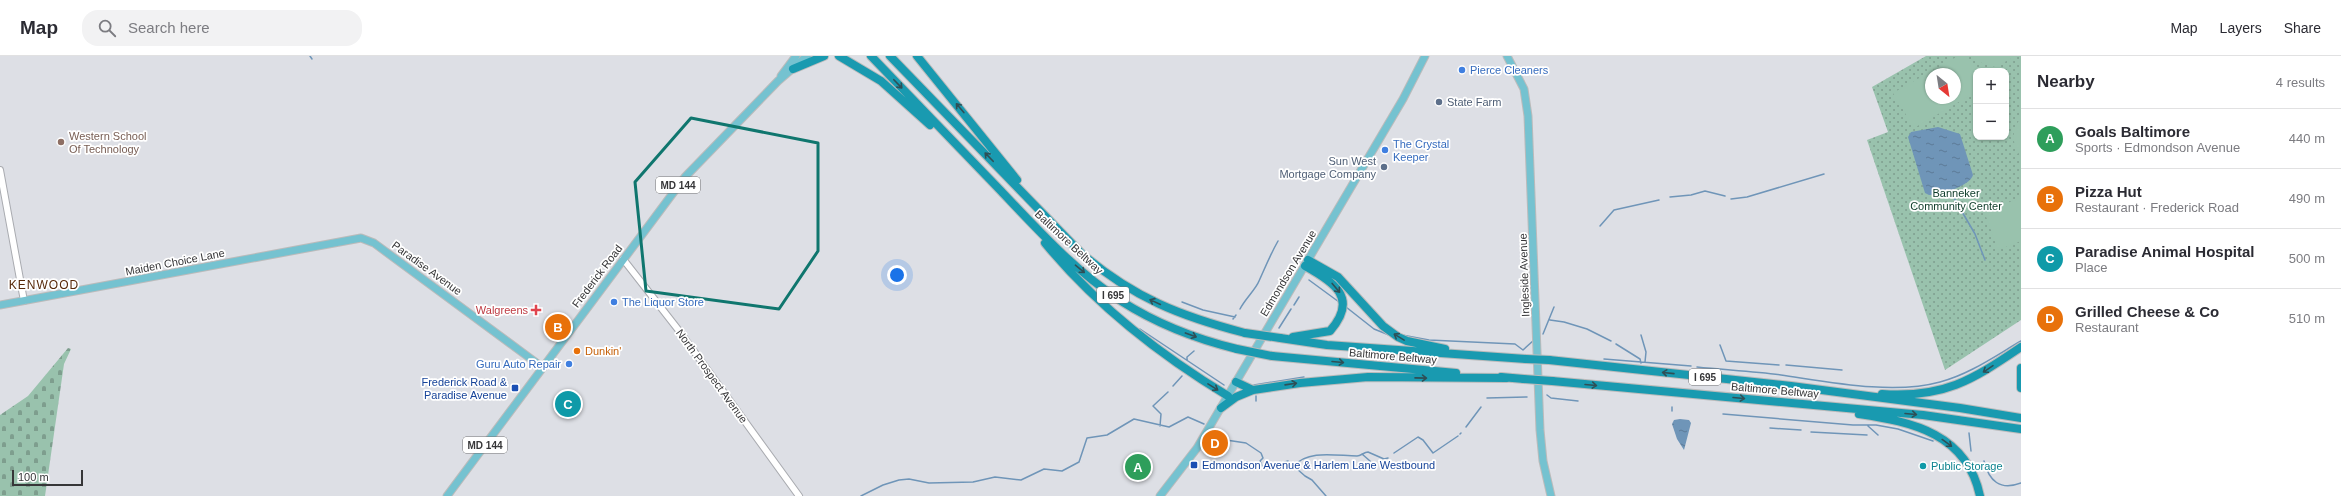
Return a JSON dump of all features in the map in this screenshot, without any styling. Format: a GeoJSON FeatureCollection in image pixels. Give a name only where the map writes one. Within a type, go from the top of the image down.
{"type":"FeatureCollection","features":[{"type":"Feature","properties":{"kind":"highway"},"geometry":{"type":"LineString","coordinates":[[793,69],[824,56]]}},
{"type":"Feature","properties":{"kind":"highway"},"geometry":{"type":"LineString","coordinates":[[839,56],[881,81],[983,172]]}},
{"type":"Feature","properties":{"kind":"highway","name":"Baltimore Beltway"},"geometry":{"type":"LineString","coordinates":[[871,56],[1012,203],[1073,264],[1120,300],[1188,335],[1237,349],[1272,356],[1923,415],[2021,429]]}},
{"type":"Feature","properties":{"kind":"highway","name":"Baltimore Beltway"},"geometry":{"type":"LineString","coordinates":[[890,56],[1082,254],[1126,289],[1195,319],[1245,333],[1327,345],[1549,360],[1791,386],[1960,408],[2021,418]]}},
{"type":"Feature","properties":{"kind":"highway"},"geometry":{"type":"LineString","coordinates":[[918,56],[1045,215]]}},
{"type":"Feature","properties":{"kind":"highway"},"geometry":{"type":"LineString","coordinates":[[1012,203],[1055,255],[1109,308],[1178,364],[1228,396]]}},
{"type":"Feature","properties":{"kind":"highway"},"geometry":{"type":"LineString","coordinates":[[1280,338],[1330,331],[1341,317],[1344,306],[1340,292],[1328,279],[1307,263]]}},
{"type":"Feature","properties":{"kind":"highway"},"geometry":{"type":"LineString","coordinates":[[1307,263],[1338,277],[1383,326],[1402,339],[1423,345],[1505,358]]}},
{"type":"Feature","properties":{"kind":"highway"},"geometry":{"type":"LineString","coordinates":[[1791,386],[1900,395],[1940,391],[1981,374],[2021,347]]}},
{"type":"Feature","properties":{"kind":"highway"},"geometry":{"type":"LineString","coordinates":[[2021,368],[2021,388]]}},
{"type":"Feature","properties":{"kind":"highway"},"geometry":{"type":"LineString","coordinates":[[1221,408],[1236,397],[1253,390],[1300,383],[1368,377],[1507,378]]}},
{"type":"Feature","properties":{"kind":"highway"},"geometry":{"type":"LineString","coordinates":[[1236,382],[1253,390]]}},
{"type":"Feature","properties":{"kind":"highway"},"geometry":{"type":"LineString","coordinates":[[1775,401],[1900,420],[1925,429],[1950,444],[1960,453],[1974,474],[1980,496]]}},
{"type":"Feature","properties":{"kind":"main road","name":"Frederick Road"},"geometry":{"type":"LineString","coordinates":[[778,81],[796,56]]}},
{"type":"Feature","properties":{"kind":"main road"},"geometry":{"type":"LineString","coordinates":[[793,69],[799,56]]}},
{"type":"Feature","properties":{"kind":"main road","name":"Frederick Road"},"geometry":{"type":"LineString","coordinates":[[447,496],[623,259],[698,162],[778,81],[807,56]]}},
{"type":"Feature","properties":{"kind":"main road","name":"Edmondson Avenue"},"geometry":{"type":"LineString","coordinates":[[1160,496],[1189,461],[1221,408],[1403,99],[1425,56]]}},
{"type":"Feature","properties":{"kind":"main road","name":"Ingleside Avenue"},"geometry":{"type":"LineString","coordinates":[[1507,56],[1524,89],[1528,116],[1540,430],[1543,461],[1551,496]]}},
{"type":"Feature","properties":{"kind":"main road","name":"Maiden Choice Lane"},"geometry":{"type":"LineString","coordinates":[[0,305],[354,238]]}},
{"type":"Feature","properties":{"kind":"main road","name":"Paradise Avenue"},"geometry":{"type":"LineString","coordinates":[[354,238],[374,243],[542,367]]}},
{"type":"Feature","properties":{"kind":"street"},"geometry":{"type":"LineString","coordinates":[[0,170],[24,301]]}},
{"type":"Feature","properties":{"kind":"street","name":"North Prospect Avenue"},"geometry":{"type":"LineString","coordinates":[[623,259],[676,327],[799,496]]}},
{"type":"Feature","properties":{"kind":"highlighted area"},"geometry":{"type":"Polygon","coordinates":[[[691,118],[818,143],[818,251],[779,309],[646,291],[635,182],[691,118]]]}},
{"type":"Feature","properties":{"kind":"green space","name":"Banneker Community Center"},"geometry":{"type":"Polygon","coordinates":[[[1926,56],[2021,56],[2021,320],[1945,370],[1867,140],[1888,132],[1872,87],[1926,56]]]}},
{"type":"Feature","properties":{"kind":"green space"},"geometry":{"type":"Polygon","coordinates":[[[1958,56],[1967,56],[1974,68],[1973,94],[1961,101],[1961,68],[1937,68],[1958,56]]]}},
{"type":"Feature","properties":{"kind":"green space"},"geometry":{"type":"Polygon","coordinates":[[[1973,56],[2016,56],[1995,67],[1979,62],[1973,56]]]}},
{"type":"Feature","properties":{"kind":"green space"},"geometry":{"type":"Polygon","coordinates":[[[1925,75],[1925,104],[1955,104],[1914,128],[1893,93],[1925,75]]]}},
{"type":"Feature","properties":{"kind":"green space"},"geometry":{"type":"Polygon","coordinates":[[[2021,118],[2021,152],[2017,154],[2014,131],[2021,118]]]}},
{"type":"Feature","properties":{"kind":"green space"},"geometry":{"type":"Polygon","coordinates":[[[2021,198],[2021,241],[1998,250],[1984,211],[2021,198]]]}},
{"type":"Feature","properties":{"kind":"green space"},"geometry":{"type":"Polygon","coordinates":[[[68,348],[71,349],[64,364],[45,496],[0,496],[0,415],[28,396],[68,348]]]}},
{"type":"Feature","properties":{"kind":"water"},"geometry":{"type":"Polygon","coordinates":[[[1938,127],[1960,134],[1973,175],[1971,179],[1961,186],[1947,192],[1929,195],[1925,193],[1908,137],[1911,132],[1938,127]]]}},
{"type":"Feature","properties":{"kind":"water"},"geometry":{"type":"Polygon","coordinates":[[[1674,420],[1689,420],[1691,423],[1684,450],[1677,439],[1672,424],[1674,420]]]}},
{"type":"Feature","properties":{"kind":"waterway"},"geometry":{"type":"LineString","coordinates":[[1731,199],[1747,197],[1824,174]]}},
{"type":"Feature","properties":{"kind":"waterway"},"geometry":{"type":"LineString","coordinates":[[1670,197],[1691,195],[1705,191],[1725,196]]}},
{"type":"Feature","properties":{"kind":"waterway"},"geometry":{"type":"LineString","coordinates":[[1950,191],[1975,234],[1985,260]]}},
{"type":"Feature","properties":{"kind":"waterway"},"geometry":{"type":"LineString","coordinates":[[1600,226],[1614,210],[1659,200]]}},
{"type":"Feature","properties":{"kind":"waterway"},"geometry":{"type":"LineString","coordinates":[[1240,309],[1258,284],[1278,241]]}},
{"type":"Feature","properties":{"kind":"waterway"},"geometry":{"type":"LineString","coordinates":[[1309,280],[1339,302]]}},
{"type":"Feature","properties":{"kind":"waterway"},"geometry":{"type":"LineString","coordinates":[[1294,305],[1299,297]]}},
{"type":"Feature","properties":{"kind":"waterway"},"geometry":{"type":"LineString","coordinates":[[1182,302],[1203,310],[1235,317]]}},
{"type":"Feature","properties":{"kind":"waterway"},"geometry":{"type":"LineString","coordinates":[[1346,307],[1374,329],[1389,335]]}},
{"type":"Feature","properties":{"kind":"waterway"},"geometry":{"type":"LineString","coordinates":[[1543,334],[1554,307]]}},
{"type":"Feature","properties":{"kind":"waterway"},"geometry":{"type":"LineString","coordinates":[[1279,328],[1291,309]]}},
{"type":"Feature","properties":{"kind":"waterway"},"geometry":{"type":"LineString","coordinates":[[1233,319],[1236,315]]}},
{"type":"Feature","properties":{"kind":"waterway"},"geometry":{"type":"LineString","coordinates":[[1550,320],[1564,322],[1587,329],[1611,341]]}},
{"type":"Feature","properties":{"kind":"waterway"},"geometry":{"type":"LineString","coordinates":[[1140,329],[1224,385]]}},
{"type":"Feature","properties":{"kind":"waterway"},"geometry":{"type":"LineString","coordinates":[[1402,335],[1429,340],[1515,344],[1523,350],[1534,340]]}},
{"type":"Feature","properties":{"kind":"waterway"},"geometry":{"type":"LineString","coordinates":[[1641,335],[1646,352],[1645,362]]}},
{"type":"Feature","properties":{"kind":"waterway"},"geometry":{"type":"LineString","coordinates":[[1697,367],[1770,374],[1861,386],[1922,386],[1951,379],[1982,364],[2021,341]]}},
{"type":"Feature","properties":{"kind":"waterway"},"geometry":{"type":"LineString","coordinates":[[1616,344],[1640,359],[1641,363]]}},
{"type":"Feature","properties":{"kind":"waterway"},"geometry":{"type":"LineString","coordinates":[[1720,345],[1726,361],[1779,365]]}},
{"type":"Feature","properties":{"kind":"waterway"},"geometry":{"type":"LineString","coordinates":[[1187,360],[1187,357],[1194,351]]}},
{"type":"Feature","properties":{"kind":"waterway"},"geometry":{"type":"LineString","coordinates":[[1604,359],[1691,366]]}},
{"type":"Feature","properties":{"kind":"waterway"},"geometry":{"type":"LineString","coordinates":[[1786,365],[1842,370]]}},
{"type":"Feature","properties":{"kind":"waterway"},"geometry":{"type":"LineString","coordinates":[[1173,386],[1182,376]]}},
{"type":"Feature","properties":{"kind":"waterway"},"geometry":{"type":"LineString","coordinates":[[1254,385],[1304,377]]}},
{"type":"Feature","properties":{"kind":"waterway"},"geometry":{"type":"LineString","coordinates":[[1160,426],[1161,414],[1153,406],[1168,392]]}},
{"type":"Feature","properties":{"kind":"waterway"},"geometry":{"type":"LineString","coordinates":[[1547,395],[1551,398],[1578,401]]}},
{"type":"Feature","properties":{"kind":"waterway"},"geometry":{"type":"LineString","coordinates":[[1256,396],[1256,401]]}},
{"type":"Feature","properties":{"kind":"waterway"},"geometry":{"type":"LineString","coordinates":[[1487,398],[1527,397]]}},
{"type":"Feature","properties":{"kind":"waterway"},"geometry":{"type":"LineString","coordinates":[[1466,427],[1481,407]]}},
{"type":"Feature","properties":{"kind":"waterway"},"geometry":{"type":"LineString","coordinates":[[1723,414],[1853,425],[1876,425],[1898,429],[1933,441]]}},
{"type":"Feature","properties":{"kind":"waterway"},"geometry":{"type":"LineString","coordinates":[[861,496],[883,485],[899,480],[909,479],[929,483],[973,482],[995,477],[1021,480],[1044,469],[1062,471],[1079,462],[1087,438],[1107,435],[1134,419],[1169,427],[1188,417],[1204,424]]}},
{"type":"Feature","properties":{"kind":"waterway"},"geometry":{"type":"LineString","coordinates":[[1868,426],[1878,435]]}},
{"type":"Feature","properties":{"kind":"waterway"},"geometry":{"type":"LineString","coordinates":[[1770,428],[1801,430]]}},
{"type":"Feature","properties":{"kind":"waterway"},"geometry":{"type":"LineString","coordinates":[[1216,431],[1226,440],[1246,443],[1261,453],[1263,458],[1260,461],[1262,466],[1266,467],[1288,461],[1305,476],[1312,480],[1326,496]]}},
{"type":"Feature","properties":{"kind":"waterway"},"geometry":{"type":"LineString","coordinates":[[1811,432],[1867,435]]}},
{"type":"Feature","properties":{"kind":"waterway"},"geometry":{"type":"LineString","coordinates":[[1969,433],[1971,451]]}},
{"type":"Feature","properties":{"kind":"waterway"},"geometry":{"type":"LineString","coordinates":[[1394,453],[1418,437],[1423,440],[1433,453],[1458,436]]}},
{"type":"Feature","properties":{"kind":"waterway"},"geometry":{"type":"LineString","coordinates":[[1294,466],[1307,457],[1315,455],[1357,456],[1368,452],[1384,459],[1388,458]]}},
{"type":"Feature","properties":{"kind":"waterway"},"geometry":{"type":"LineString","coordinates":[[1362,454],[1370,461]]}},
{"type":"Feature","properties":{"kind":"waterway"},"geometry":{"type":"LineString","coordinates":[[1984,461],[1992,479],[2001,485],[2007,486],[2021,483]]}},
{"type":"Feature","properties":{"kind":"place","name":"Pierce Cleaners"},"geometry":{"type":"Point","coordinates":[1462,70]}},
{"type":"Feature","properties":{"kind":"place","name":"State Farm"},"geometry":{"type":"Point","coordinates":[1439,102]}},
{"type":"Feature","properties":{"kind":"place","name":"Western School Of Technology"},"geometry":{"type":"Point","coordinates":[61,142]}},
{"type":"Feature","properties":{"kind":"place","name":"The Crystal Keeper"},"geometry":{"type":"Point","coordinates":[1385,150]}},
{"type":"Feature","properties":{"kind":"place","name":"Sun West Mortgage Company"},"geometry":{"type":"Point","coordinates":[1384,167]}},
{"type":"Feature","properties":{"kind":"place","name":"The Liquor Store"},"geometry":{"type":"Point","coordinates":[614,302]}},
{"type":"Feature","properties":{"kind":"place","name":"Walgreens"},"geometry":{"type":"Point","coordinates":[536,310]}},
{"type":"Feature","properties":{"kind":"place","name":"Pizza Hut"},"geometry":{"type":"Point","coordinates":[558,327]}},
{"type":"Feature","properties":{"kind":"place","name":"Dunkin'"},"geometry":{"type":"Point","coordinates":[577,351]}},
{"type":"Feature","properties":{"kind":"place","name":"Guru Auto Repair"},"geometry":{"type":"Point","coordinates":[569,364]}},
{"type":"Feature","properties":{"kind":"place","name":"Frederick Road & Paradise Avenue"},"geometry":{"type":"Point","coordinates":[515,388]}},
{"type":"Feature","properties":{"kind":"place","name":"Paradise Animal Hospital"},"geometry":{"type":"Point","coordinates":[568,404]}},
{"type":"Feature","properties":{"kind":"place","name":"Grilled Cheese & Co"},"geometry":{"type":"Point","coordinates":[1215,443]}},
{"type":"Feature","properties":{"kind":"place","name":"Edmondson Avenue & Harlem Lane Westbound"},"geometry":{"type":"Point","coordinates":[1194,465]}},
{"type":"Feature","properties":{"kind":"place","name":"Public Storage"},"geometry":{"type":"Point","coordinates":[1923,466]}},
{"type":"Feature","properties":{"kind":"place","name":"Goals Baltimore"},"geometry":{"type":"Point","coordinates":[1138,467]}},
{"type":"Feature","properties":{"kind":"district","name":"KENWOOD"},"geometry":{"type":"Point","coordinates":[44,285]}}]}
